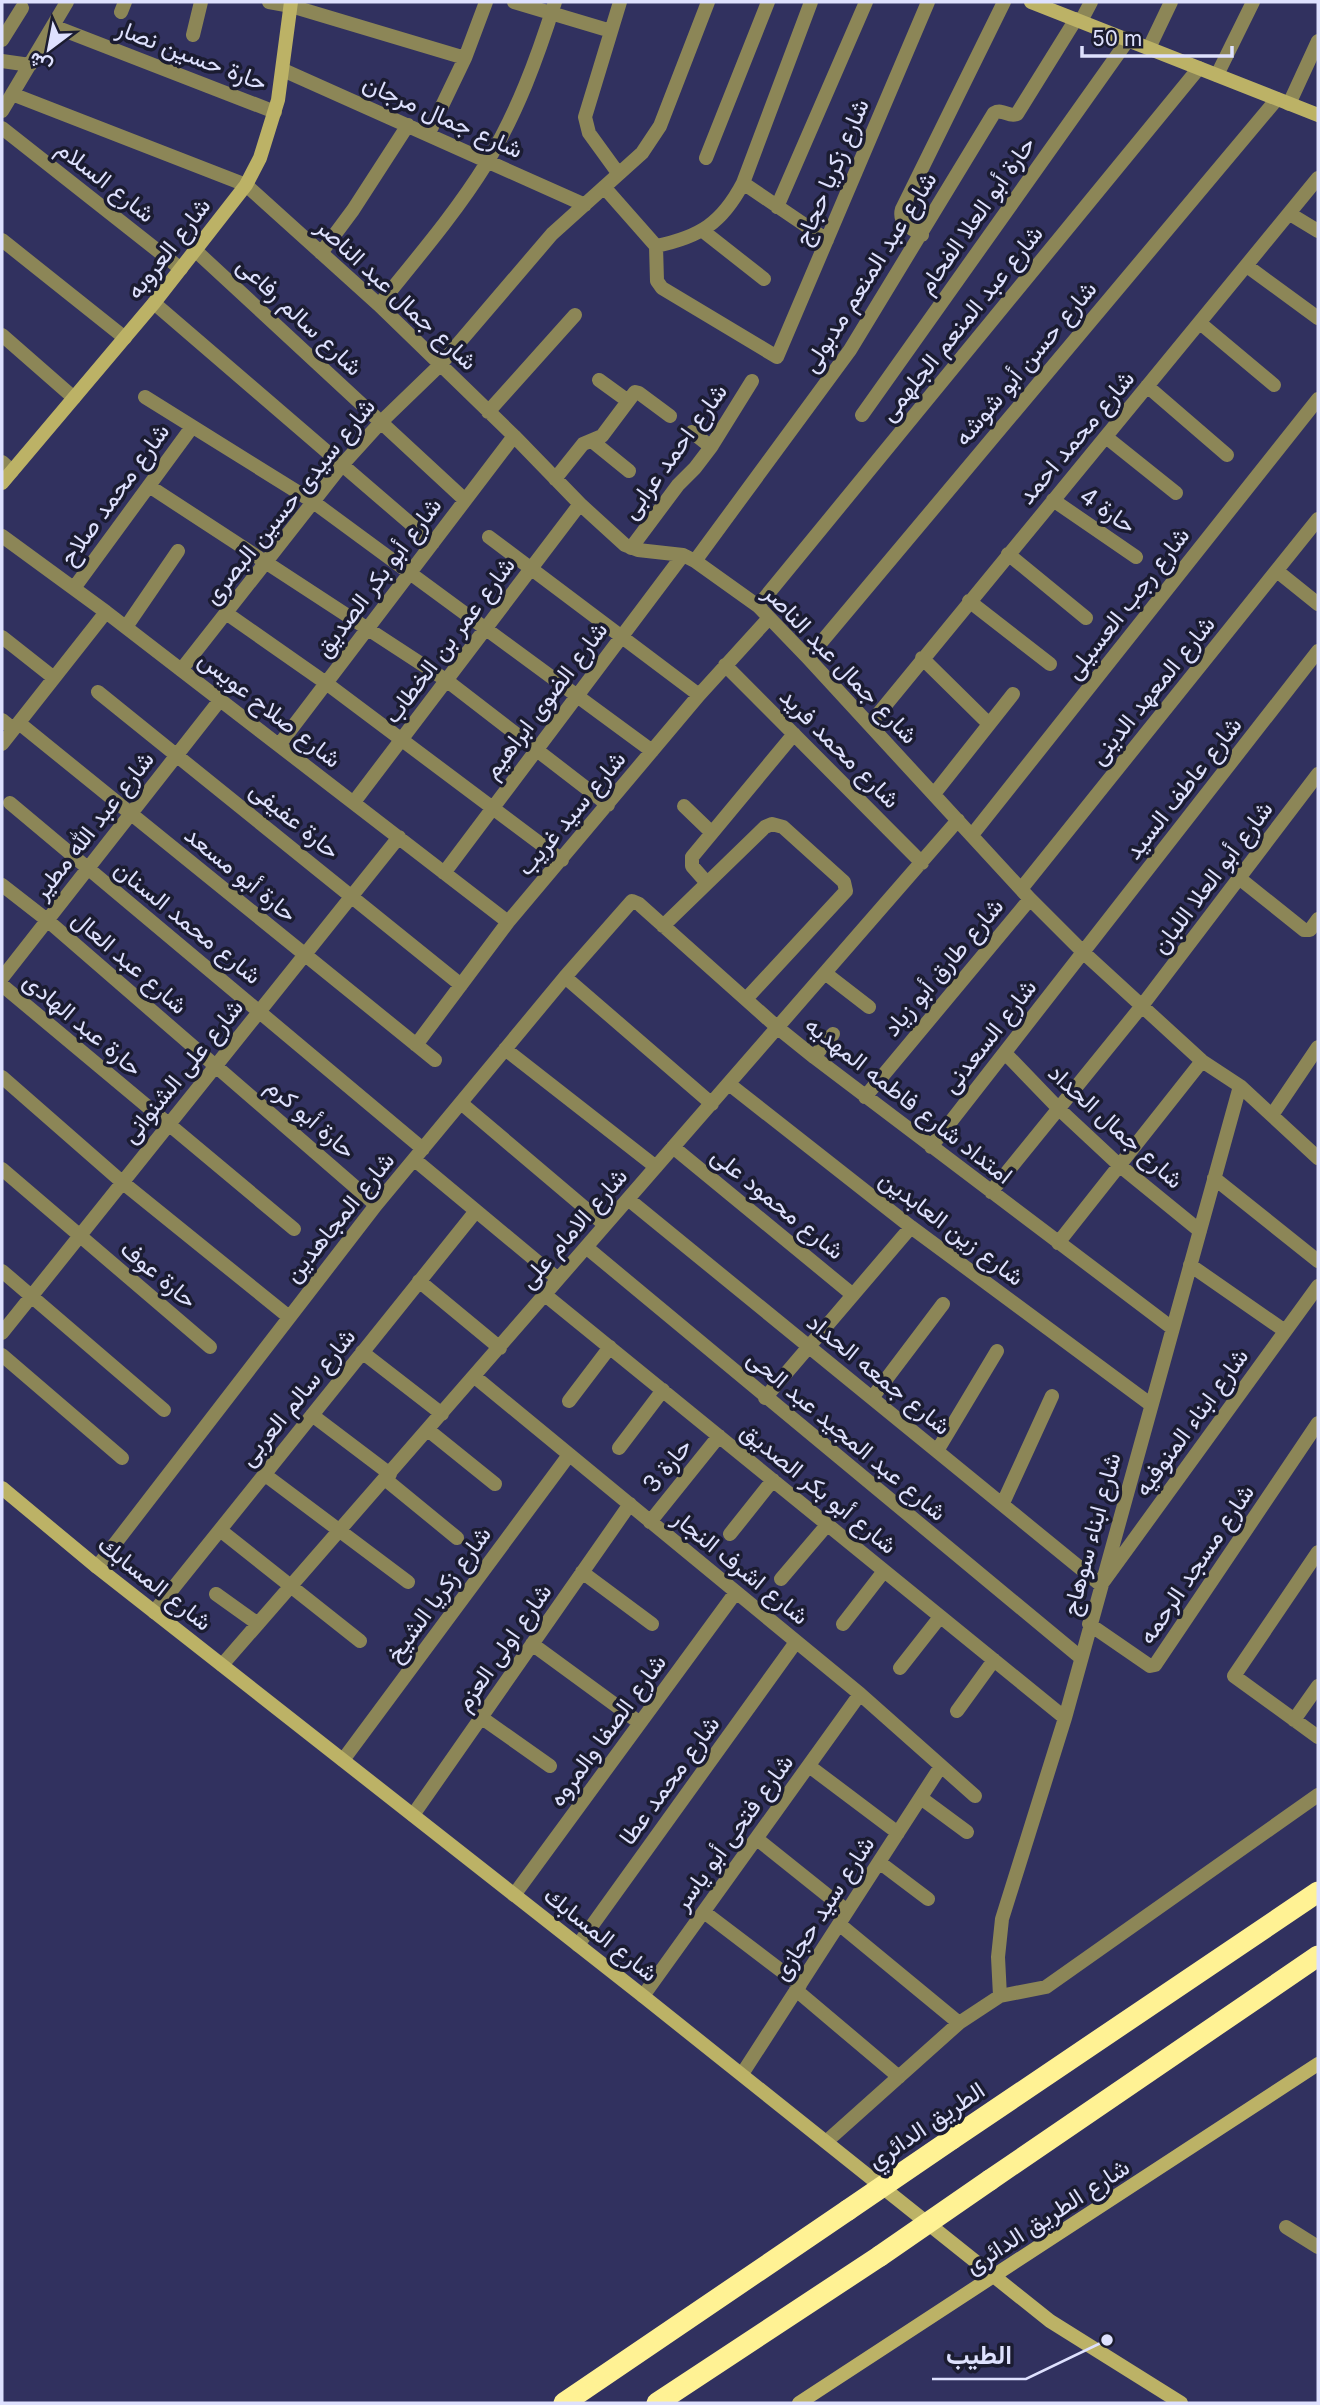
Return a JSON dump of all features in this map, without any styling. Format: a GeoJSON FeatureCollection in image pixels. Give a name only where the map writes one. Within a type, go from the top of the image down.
{"type":"FeatureCollection","features":[{"type":"Feature","properties":{"kind":"highway","name":"الطريق الدائري"},"geometry":{"type":"LineString","coordinates":[[564,2403],[1318,1892]]}},
{"type":"Feature","properties":{"kind":"highway"},"geometry":{"type":"LineString","coordinates":[[657,2403],[880,2256],[1318,1956]]}},
{"type":"Feature","properties":{"kind":"street"},"geometry":{"type":"LineString","coordinates":[[2,111],[67,2]]}},
{"type":"Feature","properties":{"kind":"street"},"geometry":{"type":"LineString","coordinates":[[193,35],[201,2]]}},
{"type":"Feature","properties":{"kind":"street"},"geometry":{"type":"LineString","coordinates":[[269,2],[291,4],[465,58]]}},
{"type":"Feature","properties":{"kind":"street"},"geometry":{"type":"LineString","coordinates":[[428,135],[465,58],[486,2]]}},
{"type":"Feature","properties":{"kind":"street"},"geometry":{"type":"LineString","coordinates":[[514,2],[553,8],[611,31]]}},
{"type":"Feature","properties":{"kind":"street"},"geometry":{"type":"LineString","coordinates":[[618,173],[589,133],[585,117],[620,2]]}},
{"type":"Feature","properties":{"kind":"street","name":"شارع سيدى حسين البصرى"},"geometry":{"type":"LineString","coordinates":[[181,670],[342,465],[381,422],[440,365],[552,234],[642,153],[660,126],[708,2]]}},
{"type":"Feature","properties":{"kind":"street"},"geometry":{"type":"LineString","coordinates":[[706,158],[768,2]]}},
{"type":"Feature","properties":{"kind":"street"},"geometry":{"type":"LineString","coordinates":[[604,187],[656,246],[681,241],[704,230],[720,218],[743,183],[811,2]]}},
{"type":"Feature","properties":{"kind":"street"},"geometry":{"type":"LineString","coordinates":[[777,207],[866,2]]}},
{"type":"Feature","properties":{"kind":"street","name":"شارع زكريا حجاج"},"geometry":{"type":"LineString","coordinates":[[656,246],[657,281],[662,288],[775,357],[780,353],[928,2]]}},
{"type":"Feature","properties":{"kind":"street"},"geometry":{"type":"LineString","coordinates":[[922,235],[904,223],[900,216],[902,209],[1004,2]]}},
{"type":"Feature","properties":{"kind":"street"},"geometry":{"type":"LineString","coordinates":[[1031,2],[1318,115]]}},
{"type":"Feature","properties":{"kind":"street"},"geometry":{"type":"LineString","coordinates":[[1078,20],[1091,2]]}},
{"type":"Feature","properties":{"kind":"street"},"geometry":{"type":"LineString","coordinates":[[1149,48],[1171,2]]}},
{"type":"Feature","properties":{"kind":"street"},"geometry":{"type":"LineString","coordinates":[[1217,75],[1253,2]]}},
{"type":"Feature","properties":{"kind":"street","name":"شارع العروبه"},"geometry":{"type":"LineString","coordinates":[[2,483],[7,466],[74,398],[155,303],[246,185],[260,158],[275,112],[291,4]]}},
{"type":"Feature","properties":{"kind":"street"},"geometry":{"type":"LineString","coordinates":[[2,40],[22,8]]}},
{"type":"Feature","properties":{"kind":"street"},"geometry":{"type":"LineString","coordinates":[[379,305],[461,202],[488,161],[518,104],[536,62],[553,8]]}},
{"type":"Feature","properties":{"kind":"street","name":"شارع عبد المنعم مدبولى"},"geometry":{"type":"LineString","coordinates":[[689,558],[842,361],[922,235],[994,113],[1000,111],[1017,114],[1078,20]]}},
{"type":"Feature","properties":{"kind":"street","name":"حارة حسين نصار"},"geometry":{"type":"LineString","coordinates":[[53,26],[275,112]]}},
{"type":"Feature","properties":{"kind":"street","name":"حارة أبو العلا الفحام"},"geometry":{"type":"LineString","coordinates":[[862,415],[1128,40]]}},
{"type":"Feature","properties":{"kind":"street","name":"شارع حسن أبو شوشه"},"geometry":{"type":"LineString","coordinates":[[808,658],[1283,101],[1318,41]]}},
{"type":"Feature","properties":{"kind":"street"},"geometry":{"type":"LineString","coordinates":[[2,61],[30,65]]}},
{"type":"Feature","properties":{"kind":"street","name":"شارع عبد المنعم الجلهمى"},"geometry":{"type":"LineString","coordinates":[[758,606],[1199,68]]}},
{"type":"Feature","properties":{"kind":"street","name":"شارع جمال مرجان"},"geometry":{"type":"LineString","coordinates":[[283,70],[585,205]]}},
{"type":"Feature","properties":{"kind":"street"},"geometry":{"type":"LineString","coordinates":[[12,94],[246,185]]}},
{"type":"Feature","properties":{"kind":"street"},"geometry":{"type":"LineString","coordinates":[[321,253],[353,210],[408,125]]}},
{"type":"Feature","properties":{"kind":"street","name":"شارع السلام"},"geometry":{"type":"LineString","coordinates":[[2,128],[181,270]]}},
{"type":"Feature","properties":{"kind":"street","name":"شارع محمد احمد"},"geometry":{"type":"LineString","coordinates":[[870,724],[1318,178]]}},
{"type":"Feature","properties":{"kind":"street"},"geometry":{"type":"LineString","coordinates":[[743,183],[827,240]]}},
{"type":"Feature","properties":{"kind":"street","name":"شارع جمال عبد الناصر"},"geometry":{"type":"LineString","coordinates":[[246,185],[379,305],[514,436],[580,505],[631,548],[689,558],[758,606],[1084,953],[1141,1007],[1202,1060],[1240,1086],[1318,1158]]}},
{"type":"Feature","properties":{"kind":"street"},"geometry":{"type":"LineString","coordinates":[[1290,214],[1318,231]]}},
{"type":"Feature","properties":{"kind":"street"},"geometry":{"type":"LineString","coordinates":[[704,230],[764,279]]}},
{"type":"Feature","properties":{"kind":"street"},"geometry":{"type":"LineString","coordinates":[[2,240],[125,338]]}},
{"type":"Feature","properties":{"kind":"street","name":"شارع سالم رفاعى"},"geometry":{"type":"LineString","coordinates":[[196,251],[465,500]]}},
{"type":"Feature","properties":{"kind":"street"},"geometry":{"type":"LineString","coordinates":[[1247,267],[1318,318]]}},
{"type":"Feature","properties":{"kind":"street"},"geometry":{"type":"LineString","coordinates":[[155,303],[433,543]]}},
{"type":"Feature","properties":{"kind":"street"},"geometry":{"type":"LineString","coordinates":[[488,412],[575,315]]}},
{"type":"Feature","properties":{"kind":"street"},"geometry":{"type":"LineString","coordinates":[[1200,323],[1274,385]]}},
{"type":"Feature","properties":{"kind":"street"},"geometry":{"type":"LineString","coordinates":[[2,335],[74,398]]}},
{"type":"Feature","properties":{"kind":"street"},"geometry":{"type":"LineString","coordinates":[[599,380],[628,401]]}},
{"type":"Feature","properties":{"kind":"street","name":"شارع احمد عرابى"},"geometry":{"type":"LineString","coordinates":[[631,548],[678,485],[711,447],[752,381]]}},
{"type":"Feature","properties":{"kind":"street"},"geometry":{"type":"LineString","coordinates":[[1147,386],[1227,454]]}},
{"type":"Feature","properties":{"kind":"street"},"geometry":{"type":"LineString","coordinates":[[555,479],[583,444],[601,436],[638,392],[670,416]]}},
{"type":"Feature","properties":{"kind":"street"},"geometry":{"type":"LineString","coordinates":[[145,397],[313,501],[652,751]]}},
{"type":"Feature","properties":{"kind":"street","name":"شارع رجب العسيلى"},"geometry":{"type":"LineString","coordinates":[[972,835],[1318,400]]}},
{"type":"Feature","properties":{"kind":"street","name":"شارع محمد صلاح"},"geometry":{"type":"LineString","coordinates":[[74,588],[192,427]]}},
{"type":"Feature","properties":{"kind":"street"},"geometry":{"type":"LineString","coordinates":[[692,432],[711,447]]}},
{"type":"Feature","properties":{"kind":"street","name":"شارع أبو بكر الصديق"},"geometry":{"type":"LineString","coordinates":[[279,745],[514,436]]}},
{"type":"Feature","properties":{"kind":"street"},"geometry":{"type":"LineString","coordinates":[[1105,437],[1176,494]]}},
{"type":"Feature","properties":{"kind":"street"},"geometry":{"type":"LineString","coordinates":[[592,442],[629,471]]}},
{"type":"Feature","properties":{"kind":"street"},"geometry":{"type":"LineString","coordinates":[[149,486],[446,680],[608,805]]}},
{"type":"Feature","properties":{"kind":"street","name":"حارة 4"},"geometry":{"type":"LineString","coordinates":[[1054,500],[1136,558]]}},
{"type":"Feature","properties":{"kind":"street","name":"شارع عمر بن الخطاب"},"geometry":{"type":"LineString","coordinates":[[354,802],[580,505]]}},
{"type":"Feature","properties":{"kind":"street","name":"شارع المعهد الدينى"},"geometry":{"type":"LineString","coordinates":[[1026,894],[1318,519]]}},
{"type":"Feature","properties":{"kind":"street","name":"شارع صلاح عويس"},"geometry":{"type":"LineString","coordinates":[[2,536],[126,627],[508,922]]}},
{"type":"Feature","properties":{"kind":"street"},"geometry":{"type":"LineString","coordinates":[[489,537],[699,695]]}},
{"type":"Feature","properties":{"kind":"street"},"geometry":{"type":"LineString","coordinates":[[126,627],[178,551]]}},
{"type":"Feature","properties":{"kind":"street"},"geometry":{"type":"LineString","coordinates":[[1008,554],[1086,618]]}},
{"type":"Feature","properties":{"kind":"street","name":"شارع الضوى ابراهيم"},"geometry":{"type":"LineString","coordinates":[[444,873],[622,636],[689,558]]}},
{"type":"Feature","properties":{"kind":"street"},"geometry":{"type":"LineString","coordinates":[[1277,571],[1318,604]]}},
{"type":"Feature","properties":{"kind":"street"},"geometry":{"type":"LineString","coordinates":[[970,601],[1050,664]]}},
{"type":"Feature","properties":{"kind":"street"},"geometry":{"type":"LineString","coordinates":[[2,744],[11,724],[54,678],[106,612]]}},
{"type":"Feature","properties":{"kind":"street"},"geometry":{"type":"LineString","coordinates":[[226,613],[326,683],[562,860]]}},
{"type":"Feature","properties":{"kind":"street","name":"شارع سيد غريب"},"geometry":{"type":"LineString","coordinates":[[416,1045],[508,922],[699,695],[769,618]]}},
{"type":"Feature","properties":{"kind":"street"},"geometry":{"type":"LineString","coordinates":[[2,637],[54,678]]}},
{"type":"Feature","properties":{"kind":"street","name":"شارع عاطف السيد"},"geometry":{"type":"LineString","coordinates":[[1084,953],[1318,650]]}},
{"type":"Feature","properties":{"kind":"street"},"geometry":{"type":"LineString","coordinates":[[922,659],[989,724]]}},
{"type":"Feature","properties":{"kind":"street","name":"شارع محمد فريد"},"geometry":{"type":"LineString","coordinates":[[725,665],[922,863]]}},
{"type":"Feature","properties":{"kind":"street","name":"حارة عفيفى"},"geometry":{"type":"LineString","coordinates":[[98,692],[461,985]]}},
{"type":"Feature","properties":{"kind":"street"},"geometry":{"type":"LineString","coordinates":[[934,794],[1013,694]]}},
{"type":"Feature","properties":{"kind":"street","name":"شارع عبد الله مطير"},"geometry":{"type":"LineString","coordinates":[[2,978],[220,700]]}},
{"type":"Feature","properties":{"kind":"street","name":"حارة أبو مسعد"},"geometry":{"type":"LineString","coordinates":[[11,724],[131,814],[435,1060]]}},
{"type":"Feature","properties":{"kind":"street"},"geometry":{"type":"LineString","coordinates":[[707,883],[690,863],[692,857],[794,734]]}},
{"type":"Feature","properties":{"kind":"street","name":"شارع أبو العلا اللبان"},"geometry":{"type":"LineString","coordinates":[[991,1192],[1141,1007],[1318,774]]}},
{"type":"Feature","properties":{"kind":"street","name":"شارع محمد السنان"},"geometry":{"type":"LineString","coordinates":[[10,803],[87,870],[259,1010],[419,1155],[476,1212],[558,1279]]}},
{"type":"Feature","properties":{"kind":"street"},"geometry":{"type":"LineString","coordinates":[[684,806],[712,833]]}},
{"type":"Feature","properties":{"kind":"street","name":"شارع الامام على"},"geometry":{"type":"LineString","coordinates":[[222,1665],[958,820]]}},
{"type":"Feature","properties":{"kind":"street"},"geometry":{"type":"LineString","coordinates":[[663,926],[765,827],[772,824],[783,827],[846,885],[845,893],[746,999]]}},
{"type":"Feature","properties":{"kind":"street","name":"شارع على الشنوانى"},"geometry":{"type":"LineString","coordinates":[[2,1333],[399,837]]}},
{"type":"Feature","properties":{"kind":"street"},"geometry":{"type":"LineString","coordinates":[[1239,878],[1304,930],[1310,930],[1318,919]]}},
{"type":"Feature","properties":{"kind":"street","name":"شارع عبد العال"},"geometry":{"type":"LineString","coordinates":[[2,885],[47,920],[215,1065]]}},
{"type":"Feature","properties":{"kind":"street","name":"شارع طارق أبو زياد"},"geometry":{"type":"LineString","coordinates":[[865,1097],[1026,894]]}},
{"type":"Feature","properties":{"kind":"street","name":"امتداد شارع فاطمه المهديه"},"geometry":{"type":"LineString","coordinates":[[628,904],[637,902],[778,1028],[865,1097],[1172,1328]]}},
{"type":"Feature","properties":{"kind":"street","name":"شارع المجاهدين"},"geometry":{"type":"LineString","coordinates":[[97,1567],[376,1205],[628,904]]}},
{"type":"Feature","properties":{"kind":"street","name":"شارع السعدنى"},"geometry":{"type":"LineString","coordinates":[[931,1147],[1084,953]]}},
{"type":"Feature","properties":{"kind":"street"},"geometry":{"type":"LineString","coordinates":[[825,973],[869,1006]]}},
{"type":"Feature","properties":{"kind":"street"},"geometry":{"type":"LineString","coordinates":[[565,977],[712,1104]]}},
{"type":"Feature","properties":{"kind":"street","name":"حارة عبد الهادى"},"geometry":{"type":"LineString","coordinates":[[2,985],[294,1229]]}},
{"type":"Feature","properties":{"kind":"street"},"geometry":{"type":"LineString","coordinates":[[814,1056],[834,1034]]}},
{"type":"Feature","properties":{"kind":"street"},"geometry":{"type":"LineString","coordinates":[[1272,1115],[1318,1047]]}},
{"type":"Feature","properties":{"kind":"street"},"geometry":{"type":"LineString","coordinates":[[505,1049],[656,1167]]}},
{"type":"Feature","properties":{"kind":"street","name":"شارع جمال الحداد"},"geometry":{"type":"LineString","coordinates":[[1004,1053],[1119,1165],[1200,1231]]}},
{"type":"Feature","properties":{"kind":"street"},"geometry":{"type":"LineString","coordinates":[[1058,1243],[1202,1060]]}},
{"type":"Feature","properties":{"kind":"street","name":"حارة أبو كرم"},"geometry":{"type":"LineString","coordinates":[[215,1065],[376,1205]]}},
{"type":"Feature","properties":{"kind":"street"},"geometry":{"type":"LineString","coordinates":[[2,1077],[122,1182],[289,1317]]}},
{"type":"Feature","properties":{"kind":"street","name":"شارع زين العابدين"},"geometry":{"type":"LineString","coordinates":[[729,1084],[911,1227],[1150,1404]]}},
{"type":"Feature","properties":{"kind":"street","name":"شارع ابناء سوهاج"},"geometry":{"type":"LineString","coordinates":[[1000,1996],[998,1957],[1002,1919],[1065,1718],[1240,1086]]}},
{"type":"Feature","properties":{"kind":"street"},"geometry":{"type":"LineString","coordinates":[[461,1103],[605,1225]]}},
{"type":"Feature","properties":{"kind":"street","name":"شارع محمود على"},"geometry":{"type":"LineString","coordinates":[[673,1147],[853,1295]]}},
{"type":"Feature","properties":{"kind":"street","name":"حارة عوف"},"geometry":{"type":"LineString","coordinates":[[2,1169],[210,1347]]}},
{"type":"Feature","properties":{"kind":"street"},"geometry":{"type":"LineString","coordinates":[[1214,1178],[1318,1261]]}},
{"type":"Feature","properties":{"kind":"street","name":"شارع جمعه الحداد"},"geometry":{"type":"LineString","coordinates":[[628,1199],[1101,1585]]}},
{"type":"Feature","properties":{"kind":"street","name":"شارع سالم العربى"},"geometry":{"type":"LineString","coordinates":[[154,1612],[476,1212]]}},
{"type":"Feature","properties":{"kind":"street"},"geometry":{"type":"LineString","coordinates":[[765,1398],[911,1227]]}},
{"type":"Feature","properties":{"kind":"street","name":"شارع عبد المجيد عبد الحى"},"geometry":{"type":"LineString","coordinates":[[586,1247],[1080,1657]]}},
{"type":"Feature","properties":{"kind":"street"},"geometry":{"type":"LineString","coordinates":[[1190,1265],[1285,1331]]}},
{"type":"Feature","properties":{"kind":"street"},"geometry":{"type":"LineString","coordinates":[[2,1271],[164,1410]]}},
{"type":"Feature","properties":{"kind":"street"},"geometry":{"type":"LineString","coordinates":[[419,1281],[500,1348]]}},
{"type":"Feature","properties":{"kind":"street","name":"شارع ابناء المنوفيه"},"geometry":{"type":"LineString","coordinates":[[1101,1585],[1318,1286]]}},
{"type":"Feature","properties":{"kind":"street","name":"شارع أبو بكر الصديق"},"geometry":{"type":"LineString","coordinates":[[544,1294],[1065,1718]]}},
{"type":"Feature","properties":{"kind":"street"},"geometry":{"type":"LineString","coordinates":[[872,1398],[943,1304]]}},
{"type":"Feature","properties":{"kind":"street"},"geometry":{"type":"LineString","coordinates":[[569,1401],[610,1348]]}},
{"type":"Feature","properties":{"kind":"street"},"geometry":{"type":"LineString","coordinates":[[937,1451],[998,1351]]}},
{"type":"Feature","properties":{"kind":"street"},"geometry":{"type":"LineString","coordinates":[[362,1352],[442,1414]]}},
{"type":"Feature","properties":{"kind":"street"},"geometry":{"type":"LineString","coordinates":[[2,1355],[122,1458]]}},
{"type":"Feature","properties":{"kind":"street","name":"شارع اشرف النجار"},"geometry":{"type":"LineString","coordinates":[[475,1377],[860,1694],[975,1796]]}},
{"type":"Feature","properties":{"kind":"street"},"geometry":{"type":"LineString","coordinates":[[619,1448],[663,1390]]}},
{"type":"Feature","properties":{"kind":"street"},"geometry":{"type":"LineString","coordinates":[[1003,1503],[1052,1396]]}},
{"type":"Feature","properties":{"kind":"street"},"geometry":{"type":"LineString","coordinates":[[312,1415],[457,1538]]}},
{"type":"Feature","properties":{"kind":"street","name":"شارع مسجد الرحمه"},"geometry":{"type":"LineString","coordinates":[[1089,1624],[1150,1666],[1155,1665],[1318,1423]]}},
{"type":"Feature","properties":{"kind":"street"},"geometry":{"type":"LineString","coordinates":[[428,1430],[495,1484]]}},
{"type":"Feature","properties":{"kind":"street","name":"حارة 3"},"geometry":{"type":"LineString","coordinates":[[650,1521],[719,1436]]}},
{"type":"Feature","properties":{"kind":"street","name":"شارع زكريا الشيخ"},"geometry":{"type":"LineString","coordinates":[[343,1760],[569,1455]]}},
{"type":"Feature","properties":{"kind":"street"},"geometry":{"type":"LineString","coordinates":[[264,1474],[408,1582]]}},
{"type":"Feature","properties":{"kind":"street"},"geometry":{"type":"LineString","coordinates":[[730,1534],[773,1480]]}},
{"type":"Feature","properties":{"kind":"street","name":"شارع المسابك"},"geometry":{"type":"LineString","coordinates":[[2,1488],[97,1567],[827,2141],[1050,2321],[1178,2403]]}},
{"type":"Feature","properties":{"kind":"street","name":"شارع اولى العزم"},"geometry":{"type":"LineString","coordinates":[[413,1815],[629,1504]]}},
{"type":"Feature","properties":{"kind":"street"},"geometry":{"type":"LineString","coordinates":[[781,1578],[827,1525]]}},
{"type":"Feature","properties":{"kind":"street"},"geometry":{"type":"LineString","coordinates":[[220,1530],[360,1641]]}},
{"type":"Feature","properties":{"kind":"street"},"geometry":{"type":"LineString","coordinates":[[1318,1552],[1234,1676],[1318,1738]]}},
{"type":"Feature","properties":{"kind":"street"},"geometry":{"type":"LineString","coordinates":[[843,1624],[884,1571]]}},
{"type":"Feature","properties":{"kind":"street"},"geometry":{"type":"LineString","coordinates":[[582,1572],[652,1623]]}},
{"type":"Feature","properties":{"kind":"street","name":"شارع الصفا والمروه"},"geometry":{"type":"LineString","coordinates":[[514,1895],[736,1592]]}},
{"type":"Feature","properties":{"kind":"street"},"geometry":{"type":"LineString","coordinates":[[216,1594],[258,1624]]}},
{"type":"Feature","properties":{"kind":"street"},"geometry":{"type":"LineString","coordinates":[[900,1668],[940,1616]]}},
{"type":"Feature","properties":{"kind":"street","name":"شارع محمد عطا"},"geometry":{"type":"LineString","coordinates":[[578,1945],[796,1642]]}},
{"type":"Feature","properties":{"kind":"street"},"geometry":{"type":"LineString","coordinates":[[532,1644],[640,1723]]}},
{"type":"Feature","properties":{"kind":"street"},"geometry":{"type":"LineString","coordinates":[[957,1711],[994,1660]]}},
{"type":"Feature","properties":{"kind":"street"},"geometry":{"type":"LineString","coordinates":[[1294,1720],[1318,1686]]}},
{"type":"Feature","properties":{"kind":"street","name":"شارع فتحى أبو ياسر"},"geometry":{"type":"LineString","coordinates":[[643,1996],[860,1694]]}},
{"type":"Feature","properties":{"kind":"street"},"geometry":{"type":"LineString","coordinates":[[482,1718],[550,1766]]}},
{"type":"Feature","properties":{"kind":"street"},"geometry":{"type":"LineString","coordinates":[[809,1766],[898,1833]]}},
{"type":"Feature","properties":{"kind":"street","name":"شارع سيد حجازى"},"geometry":{"type":"LineString","coordinates":[[741,2074],[941,1766]]}},
{"type":"Feature","properties":{"kind":"street","name":"الطريق الدائري"},"geometry":{"type":"LineString","coordinates":[[827,2141],[959,2024],[1000,1996],[1046,1987],[1318,1795]]}},
{"type":"Feature","properties":{"kind":"street"},"geometry":{"type":"LineString","coordinates":[[921,1798],[967,1832]]}},
{"type":"Feature","properties":{"kind":"street"},"geometry":{"type":"LineString","coordinates":[[757,1839],[959,2024]]}},
{"type":"Feature","properties":{"kind":"street"},"geometry":{"type":"LineString","coordinates":[[879,1862],[928,1899]]}},
{"type":"Feature","properties":{"kind":"street"},"geometry":{"type":"LineString","coordinates":[[704,1912],[798,1988],[899,2077]]}},
{"type":"Feature","properties":{"kind":"street","name":"شارع الطريق الدائرى"},"geometry":{"type":"LineString","coordinates":[[799,2403],[1318,2064]]}},
{"type":"Feature","properties":{"kind":"street"},"geometry":{"type":"LineString","coordinates":[[1286,2227],[1318,2247]]}},
{"type":"Feature","properties":{"kind":"place","name":"الطيب"},"geometry":{"type":"Point","coordinates":[1107,2340]}}]}
